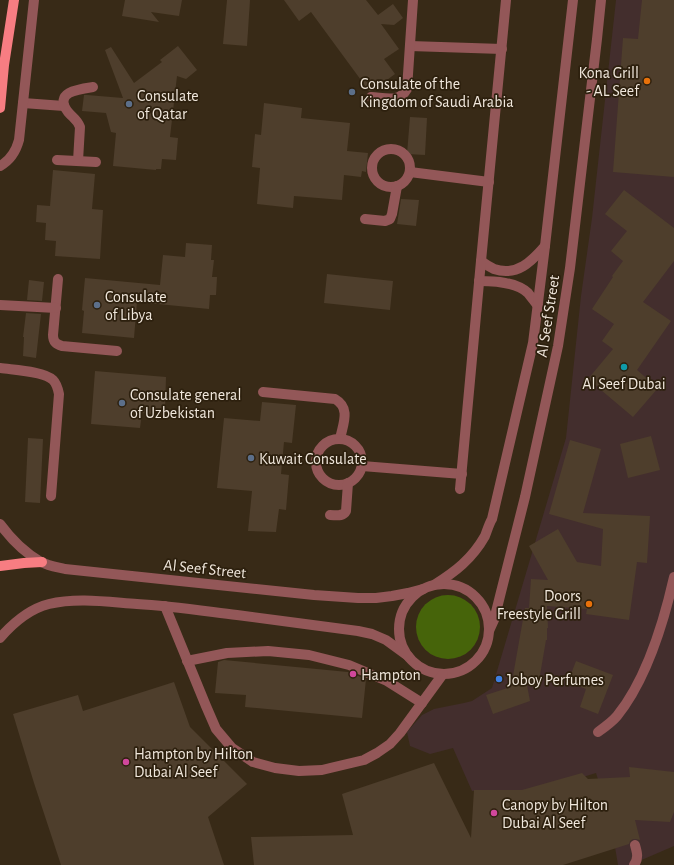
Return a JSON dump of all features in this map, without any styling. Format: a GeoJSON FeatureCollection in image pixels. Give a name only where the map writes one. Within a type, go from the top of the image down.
{"type":"FeatureCollection","features":[{"type":"Feature","properties":{"kind":"main road"},"geometry":{"type":"LineString","coordinates":[[0,108],[2,65],[14,0]]}},
{"type":"Feature","properties":{"kind":"main road"},"geometry":{"type":"LineString","coordinates":[[0,566],[42,562]]}},
{"type":"Feature","properties":{"kind":"street"},"geometry":{"type":"LineString","coordinates":[[0,166],[11,157],[19,140],[34,0]]}},
{"type":"Feature","properties":{"kind":"street"},"geometry":{"type":"LineString","coordinates":[[372,97],[395,99],[405,94],[408,89],[414,0]]}},
{"type":"Feature","properties":{"kind":"street"},"geometry":{"type":"LineString","coordinates":[[460,489],[506,0]]}},
{"type":"Feature","properties":{"kind":"street","name":"Al Seef Street"},"geometry":{"type":"LineString","coordinates":[[434,585],[464,564],[485,536],[492,519],[533,343],[573,0]]}},
{"type":"Feature","properties":{"kind":"street","name":"Al Seef Street"},"geometry":{"type":"LineString","coordinates":[[423,588],[406,603],[401,613],[399,636],[402,646],[417,666],[430,672],[442,674],[454,673],[465,669],[475,662],[482,654],[494,620],[525,497],[559,338],[570,268],[601,0]]}},
{"type":"Feature","properties":{"kind":"street"},"geometry":{"type":"LineString","coordinates":[[410,46],[502,49]]}},
{"type":"Feature","properties":{"kind":"street"},"geometry":{"type":"LineString","coordinates":[[78,161],[80,127],[78,121],[64,106],[64,99],[69,92],[93,87]]}},
{"type":"Feature","properties":{"kind":"street"},"geometry":{"type":"LineString","coordinates":[[23,103],[64,106]]}},
{"type":"Feature","properties":{"kind":"street"},"geometry":{"type":"LineString","coordinates":[[385,150],[398,150],[408,159],[410,172],[403,183],[390,187],[378,182],[374,177],[372,164],[379,153],[385,150]]}},
{"type":"Feature","properties":{"kind":"street"},"geometry":{"type":"LineString","coordinates":[[57,160],[96,162]]}},
{"type":"Feature","properties":{"kind":"street"},"geometry":{"type":"LineString","coordinates":[[410,172],[488,182]]}},
{"type":"Feature","properties":{"kind":"street"},"geometry":{"type":"LineString","coordinates":[[365,219],[385,221],[390,219],[397,186]]}},
{"type":"Feature","properties":{"kind":"street"},"geometry":{"type":"LineString","coordinates":[[481,261],[495,269],[507,271],[520,268],[531,261],[545,246]]}},
{"type":"Feature","properties":{"kind":"street"},"geometry":{"type":"LineString","coordinates":[[58,279],[53,339],[57,345],[117,351]]}},
{"type":"Feature","properties":{"kind":"street"},"geometry":{"type":"LineString","coordinates":[[479,281],[506,283],[516,286],[527,292],[538,306]]}},
{"type":"Feature","properties":{"kind":"street"},"geometry":{"type":"LineString","coordinates":[[0,305],[56,308]]}},
{"type":"Feature","properties":{"kind":"street"},"geometry":{"type":"LineString","coordinates":[[0,368],[41,373],[54,380],[57,387],[59,394],[51,496]]}},
{"type":"Feature","properties":{"kind":"street"},"geometry":{"type":"LineString","coordinates":[[263,392],[335,399],[345,409],[340,438]]}},
{"type":"Feature","properties":{"kind":"street"},"geometry":{"type":"LineString","coordinates":[[340,438],[348,440],[360,451],[362,466],[355,479],[341,485],[333,484],[326,481],[317,470],[317,454],[320,448],[326,443],[340,438]]}},
{"type":"Feature","properties":{"kind":"street"},"geometry":{"type":"LineString","coordinates":[[362,466],[462,474]]}},
{"type":"Feature","properties":{"kind":"street"},"geometry":{"type":"LineString","coordinates":[[330,515],[341,515],[345,513],[348,483]]}},
{"type":"Feature","properties":{"kind":"street","name":"Al Seef Street"},"geometry":{"type":"LineString","coordinates":[[0,524],[14,542],[27,553],[42,562],[65,569],[314,595],[358,598],[382,597],[408,593],[434,585],[446,584],[457,586],[468,591],[477,598],[484,608],[490,631]]}},
{"type":"Feature","properties":{"kind":"street"},"geometry":{"type":"LineString","coordinates":[[598,732],[616,717],[636,684],[651,653],[669,601],[674,577]]}},
{"type":"Feature","properties":{"kind":"street","name":"Al Seef Street"},"geometry":{"type":"LineString","coordinates":[[0,638],[20,618],[49,604],[97,601],[165,606],[358,631],[372,634],[386,640],[408,656]]}},
{"type":"Feature","properties":{"kind":"street"},"geometry":{"type":"LineString","coordinates":[[165,606],[216,729],[232,748],[253,762],[276,768],[299,771],[322,770],[364,760],[377,754],[390,744],[400,733],[442,674]]}},
{"type":"Feature","properties":{"kind":"street"},"geometry":{"type":"LineString","coordinates":[[187,661],[227,653],[255,651],[309,655],[349,665],[387,681],[422,703]]}},
{"type":"Feature","properties":{"kind":"street"},"geometry":{"type":"LineString","coordinates":[[634,865],[638,856],[635,845]]}},
{"type":"Feature","properties":{"kind":"shaded area","name":"Al Seef Dubai"},"geometry":{"type":"Polygon","coordinates":[[[616,0],[674,0],[674,846],[630,865],[618,865],[610,817],[596,773],[534,792],[472,791],[453,748],[430,754],[410,746],[407,732],[422,715],[434,709],[472,701],[492,688],[566,438],[581,296],[592,218],[616,0]]]}},
{"type":"Feature","properties":{"kind":"green space"},"geometry":{"type":"Polygon","coordinates":[[[442,595],[454,595],[471,604],[478,615],[480,627],[478,639],[471,650],[454,659],[442,659],[430,654],[421,645],[416,633],[416,621],[421,609],[430,600],[442,595]]]}},
{"type":"Feature","properties":{"kind":"building"},"geometry":{"type":"Polygon","coordinates":[[[125,0],[182,0],[179,16],[151,12],[159,22],[122,16],[125,0]]]}},
{"type":"Feature","properties":{"kind":"building"},"geometry":{"type":"Polygon","coordinates":[[[227,0],[250,0],[247,46],[223,44],[227,0]]]}},
{"type":"Feature","properties":{"kind":"building"},"geometry":{"type":"Polygon","coordinates":[[[284,0],[366,0],[378,15],[393,4],[403,18],[394,25],[381,24],[399,49],[384,59],[395,74],[372,91],[369,91],[311,12],[299,21],[284,0]]]}},
{"type":"Feature","properties":{"kind":"building"},"geometry":{"type":"Polygon","coordinates":[[[642,0],[674,0],[674,177],[613,172],[623,38],[638,39],[642,0]]]}},
{"type":"Feature","properties":{"kind":"building","name":"Consulate of Qatar"},"geometry":{"type":"Polygon","coordinates":[[[178,46],[197,70],[186,79],[177,76],[170,137],[178,138],[176,160],[162,159],[161,169],[156,170],[113,166],[116,133],[111,132],[106,113],[82,111],[84,95],[123,98],[105,50],[111,47],[134,83],[162,62],[160,60],[178,46]]]}},
{"type":"Feature","properties":{"kind":"building"},"geometry":{"type":"Polygon","coordinates":[[[264,103],[302,108],[301,118],[350,123],[347,151],[368,153],[366,172],[362,171],[361,177],[344,175],[342,200],[294,196],[293,208],[257,204],[260,168],[252,167],[255,134],[261,135],[264,103]]]}},
{"type":"Feature","properties":{"kind":"building"},"geometry":{"type":"Polygon","coordinates":[[[410,117],[427,118],[425,155],[407,154],[410,117]]]}},
{"type":"Feature","properties":{"kind":"building"},"geometry":{"type":"Polygon","coordinates":[[[53,170],[95,174],[92,209],[103,210],[100,259],[55,256],[56,241],[45,240],[46,223],[36,222],[37,205],[50,206],[53,170]]]}},
{"type":"Feature","properties":{"kind":"building"},"geometry":{"type":"Polygon","coordinates":[[[624,190],[674,228],[674,261],[643,302],[671,321],[637,370],[658,388],[633,417],[588,379],[613,349],[602,341],[614,324],[592,309],[623,261],[611,251],[627,231],[605,214],[624,190]]]}},
{"type":"Feature","properties":{"kind":"building"},"geometry":{"type":"Polygon","coordinates":[[[401,199],[419,200],[416,226],[397,224],[401,199]]]}},
{"type":"Feature","properties":{"kind":"building"},"geometry":{"type":"Polygon","coordinates":[[[186,243],[212,245],[211,260],[214,260],[212,277],[217,277],[216,295],[210,295],[209,309],[137,302],[134,338],[82,333],[84,311],[82,310],[85,278],[160,285],[163,255],[185,257],[186,243]]]}},
{"type":"Feature","properties":{"kind":"building"},"geometry":{"type":"Polygon","coordinates":[[[327,274],[393,281],[390,310],[324,303],[327,274]]]}},
{"type":"Feature","properties":{"kind":"building"},"geometry":{"type":"Polygon","coordinates":[[[29,280],[44,282],[42,301],[27,300],[29,280]]]}},
{"type":"Feature","properties":{"kind":"building"},"geometry":{"type":"Polygon","coordinates":[[[26,313],[41,314],[36,358],[23,356],[23,337],[26,313]]]}},
{"type":"Feature","properties":{"kind":"building","name":"Consulate general of Uzbekistan"},"geometry":{"type":"Polygon","coordinates":[[[95,371],[166,377],[165,409],[152,409],[152,414],[142,413],[140,428],[91,424],[95,371]]]}},
{"type":"Feature","properties":{"kind":"building","name":"Kuwait Consulate"},"geometry":{"type":"Polygon","coordinates":[[[262,402],[296,405],[292,443],[284,442],[281,474],[289,475],[286,510],[279,509],[276,532],[248,531],[252,491],[217,488],[224,418],[260,421],[262,402]]]}},
{"type":"Feature","properties":{"kind":"building"},"geometry":{"type":"Polygon","coordinates":[[[651,436],[660,470],[628,478],[620,444],[651,436]]]}},
{"type":"Feature","properties":{"kind":"building"},"geometry":{"type":"Polygon","coordinates":[[[28,438],[43,439],[40,503],[25,502],[28,438]]]}},
{"type":"Feature","properties":{"kind":"building"},"geometry":{"type":"Polygon","coordinates":[[[570,440],[601,449],[583,513],[650,516],[647,563],[637,562],[629,620],[586,614],[587,609],[547,606],[547,640],[538,687],[527,685],[530,701],[493,714],[486,695],[511,687],[525,608],[529,608],[531,579],[548,580],[529,546],[558,529],[577,562],[601,566],[603,529],[549,514],[570,440]]]}},
{"type":"Feature","properties":{"kind":"building"},"geometry":{"type":"Polygon","coordinates":[[[224,660],[348,672],[366,679],[362,718],[245,707],[246,695],[215,693],[218,662],[224,660]]]}},
{"type":"Feature","properties":{"kind":"building"},"geometry":{"type":"Polygon","coordinates":[[[576,661],[613,675],[598,714],[580,707],[586,689],[568,682],[576,661]]]}},
{"type":"Feature","properties":{"kind":"building","name":"Hampton by Hilton Dubai Al Seef"},"geometry":{"type":"Polygon","coordinates":[[[174,682],[190,727],[247,784],[208,817],[224,865],[61,865],[13,714],[78,695],[83,711],[174,682]]]}},
{"type":"Feature","properties":{"kind":"building","name":"Canopy by Hilton Dubai Al Seef"},"geometry":{"type":"Polygon","coordinates":[[[434,763],[471,838],[474,790],[522,790],[582,773],[588,779],[630,777],[629,767],[674,772],[674,812],[670,822],[635,820],[640,840],[633,839],[629,844],[563,865],[254,865],[251,837],[353,835],[342,794],[434,763]]]}},
{"type":"Feature","properties":{"kind":"place","name":"Kona Grill - AL Seef"},"geometry":{"type":"Point","coordinates":[647,81]}},
{"type":"Feature","properties":{"kind":"place","name":"Consulate of the Kingdom of Saudi Arabia"},"geometry":{"type":"Point","coordinates":[352,92]}},
{"type":"Feature","properties":{"kind":"place","name":"Consulate of Qatar"},"geometry":{"type":"Point","coordinates":[129,104]}},
{"type":"Feature","properties":{"kind":"place","name":"Consulate of Libya"},"geometry":{"type":"Point","coordinates":[97,305]}},
{"type":"Feature","properties":{"kind":"place","name":"Al Seef Dubai"},"geometry":{"type":"Point","coordinates":[624,367]}},
{"type":"Feature","properties":{"kind":"place","name":"Consulate general of Uzbekistan"},"geometry":{"type":"Point","coordinates":[122,403]}},
{"type":"Feature","properties":{"kind":"place","name":"Kuwait Consulate"},"geometry":{"type":"Point","coordinates":[251,458]}},
{"type":"Feature","properties":{"kind":"place","name":"Doors Freestyle Grill"},"geometry":{"type":"Point","coordinates":[589,604]}},
{"type":"Feature","properties":{"kind":"place","name":"Hampton"},"geometry":{"type":"Point","coordinates":[353,674]}},
{"type":"Feature","properties":{"kind":"place","name":"Joboy Perfumes"},"geometry":{"type":"Point","coordinates":[499,679]}},
{"type":"Feature","properties":{"kind":"place","name":"Hampton by Hilton Dubai Al Seef"},"geometry":{"type":"Point","coordinates":[126,762]}},
{"type":"Feature","properties":{"kind":"place","name":"Canopy by Hilton Dubai Al Seef"},"geometry":{"type":"Point","coordinates":[494,813]}}]}
